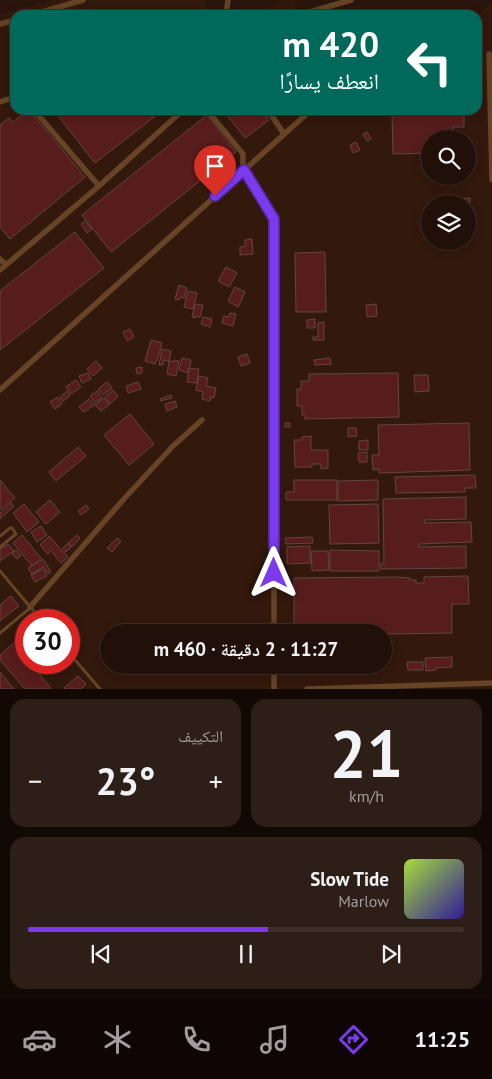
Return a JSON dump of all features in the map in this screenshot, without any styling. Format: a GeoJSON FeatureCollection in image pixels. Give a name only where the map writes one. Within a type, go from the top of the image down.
{"type":"FeatureCollection","features":[{"type":"Feature","properties":{"kind":"street"},"geometry":{"type":"LineString","coordinates":[[56,0],[63,6]]}},
{"type":"Feature","properties":{"kind":"street"},"geometry":{"type":"LineString","coordinates":[[49,10],[83,0]]}},
{"type":"Feature","properties":{"kind":"street"},"geometry":{"type":"LineString","coordinates":[[316,10],[350,0]]}},
{"type":"Feature","properties":{"kind":"street"},"geometry":{"type":"LineString","coordinates":[[489,54],[492,180]]}},
{"type":"Feature","properties":{"kind":"street"},"geometry":{"type":"LineString","coordinates":[[38,115],[99,186]]}},
{"type":"Feature","properties":{"kind":"street"},"geometry":{"type":"LineString","coordinates":[[0,270],[99,186],[177,115]]}},
{"type":"Feature","properties":{"kind":"street"},"geometry":{"type":"LineString","coordinates":[[211,115],[244,154],[244,170],[274,219],[274,624]]}},
{"type":"Feature","properties":{"kind":"street"},"geometry":{"type":"LineString","coordinates":[[271,115],[284,134]]}},
{"type":"Feature","properties":{"kind":"street"},"geometry":{"type":"LineString","coordinates":[[0,390],[305,115]]}},
{"type":"Feature","properties":{"kind":"street"},"geometry":{"type":"LineString","coordinates":[[0,259],[6,265]]}},
{"type":"Feature","properties":{"kind":"street"},"geometry":{"type":"LineString","coordinates":[[30,608],[123,500],[173,446],[202,420]]}},
{"type":"Feature","properties":{"kind":"street"},"geometry":{"type":"LineString","coordinates":[[274,674],[274,689]]}},
{"type":"Feature","properties":{"kind":"street"},"geometry":{"type":"LineString","coordinates":[[307,689],[492,683]]}},
{"type":"Feature","properties":{"kind":"lane"},"geometry":{"type":"LineString","coordinates":[[0,536],[10,528],[16,534],[0,547]]}},
{"type":"Feature","properties":{"kind":"lane"},"geometry":{"type":"LineString","coordinates":[[0,571],[30,608],[0,633]]}},
{"type":"Feature","properties":{"kind":"lane"},"geometry":{"type":"LineString","coordinates":[[80,666],[100,689]]}},
{"type":"Feature","properties":{"kind":"shaded area"},"geometry":{"type":"Polygon","coordinates":[[[50,0],[204,0],[207,10],[14,10],[50,0]]]}},
{"type":"Feature","properties":{"kind":"shaded area"},"geometry":{"type":"Polygon","coordinates":[[[284,0],[293,0],[300,10],[262,10],[284,0]]]}},
{"type":"Feature","properties":{"kind":"shaded area"},"geometry":{"type":"Polygon","coordinates":[[[492,2],[492,689],[0,689],[0,14],[10,11],[10,115],[482,115],[482,11],[492,2]]]}},
{"type":"Feature","properties":{"kind":"building"},"geometry":{"type":"Polygon","coordinates":[[[22,115],[33,115],[85,177],[10,239],[0,227],[0,125],[9,118],[13,122],[22,115]]]}},
{"type":"Feature","properties":{"kind":"building"},"geometry":{"type":"Polygon","coordinates":[[[57,115],[157,115],[95,163],[57,115]]]}},
{"type":"Feature","properties":{"kind":"building"},"geometry":{"type":"Polygon","coordinates":[[[207,115],[236,152],[111,252],[82,215],[207,115]]]}},
{"type":"Feature","properties":{"kind":"building"},"geometry":{"type":"Polygon","coordinates":[[[227,115],[266,115],[269,120],[245,138],[227,115]]]}},
{"type":"Feature","properties":{"kind":"building"},"geometry":{"type":"Polygon","coordinates":[[[392,115],[464,115],[464,127],[453,127],[453,130],[421,130],[421,153],[393,154],[392,115]]]}},
{"type":"Feature","properties":{"kind":"building"},"geometry":{"type":"Polygon","coordinates":[[[367,132],[371,139],[367,141],[363,134],[367,132]]]}},
{"type":"Feature","properties":{"kind":"building"},"geometry":{"type":"Polygon","coordinates":[[[356,142],[360,150],[353,153],[350,145],[356,142]]]}},
{"type":"Feature","properties":{"kind":"building"},"geometry":{"type":"Polygon","coordinates":[[[85,221],[92,229],[87,233],[81,224],[85,221]]]}},
{"type":"Feature","properties":{"kind":"building"},"geometry":{"type":"Polygon","coordinates":[[[75,232],[104,268],[0,350],[0,291],[75,232]]]}},
{"type":"Feature","properties":{"kind":"building"},"geometry":{"type":"Polygon","coordinates":[[[252,239],[253,254],[240,255],[240,247],[245,246],[245,240],[252,239]]]}},
{"type":"Feature","properties":{"kind":"building"},"geometry":{"type":"Polygon","coordinates":[[[325,252],[326,312],[296,312],[295,253],[325,252]]]}},
{"type":"Feature","properties":{"kind":"building"},"geometry":{"type":"Polygon","coordinates":[[[226,267],[237,273],[229,287],[218,281],[226,267]]]}},
{"type":"Feature","properties":{"kind":"building"},"geometry":{"type":"Polygon","coordinates":[[[179,285],[187,288],[184,298],[180,297],[179,300],[175,299],[179,285]]]}},
{"type":"Feature","properties":{"kind":"building"},"geometry":{"type":"Polygon","coordinates":[[[235,287],[245,292],[238,307],[228,301],[235,287]]]}},
{"type":"Feature","properties":{"kind":"building"},"geometry":{"type":"Polygon","coordinates":[[[188,291],[197,293],[193,309],[184,307],[188,291]]]}},
{"type":"Feature","properties":{"kind":"building"},"geometry":{"type":"Polygon","coordinates":[[[195,304],[203,305],[200,317],[196,316],[196,318],[192,317],[195,304]]]}},
{"type":"Feature","properties":{"kind":"building"},"geometry":{"type":"Polygon","coordinates":[[[376,304],[377,316],[367,317],[366,305],[376,304]]]}},
{"type":"Feature","properties":{"kind":"building"},"geometry":{"type":"Polygon","coordinates":[[[230,313],[236,314],[233,326],[222,323],[224,316],[229,317],[230,313]]]}},
{"type":"Feature","properties":{"kind":"building"},"geometry":{"type":"Polygon","coordinates":[[[203,317],[212,319],[210,327],[201,324],[203,317]]]}},
{"type":"Feature","properties":{"kind":"building"},"geometry":{"type":"Polygon","coordinates":[[[315,319],[315,328],[307,328],[307,320],[315,319]]]}},
{"type":"Feature","properties":{"kind":"building"},"geometry":{"type":"Polygon","coordinates":[[[324,322],[324,340],[313,340],[313,337],[318,337],[318,323],[324,322]]]}},
{"type":"Feature","properties":{"kind":"building"},"geometry":{"type":"Polygon","coordinates":[[[130,329],[134,337],[127,341],[123,332],[130,329]]]}},
{"type":"Feature","properties":{"kind":"building"},"geometry":{"type":"Polygon","coordinates":[[[151,340],[162,343],[155,364],[145,361],[151,340]]]}},
{"type":"Feature","properties":{"kind":"building"},"geometry":{"type":"Polygon","coordinates":[[[162,349],[171,351],[169,361],[164,360],[163,365],[159,365],[162,349]]]}},
{"type":"Feature","properties":{"kind":"building"},"geometry":{"type":"Polygon","coordinates":[[[247,354],[250,363],[241,366],[238,357],[247,354]]]}},
{"type":"Feature","properties":{"kind":"building"},"geometry":{"type":"Polygon","coordinates":[[[182,358],[191,360],[188,373],[179,370],[182,358]]]}},
{"type":"Feature","properties":{"kind":"building"},"geometry":{"type":"Polygon","coordinates":[[[330,358],[331,364],[315,365],[314,360],[330,358]]]}},
{"type":"Feature","properties":{"kind":"building"},"geometry":{"type":"Polygon","coordinates":[[[174,360],[179,361],[176,376],[167,374],[169,361],[174,362],[174,360]]]}},
{"type":"Feature","properties":{"kind":"building"},"geometry":{"type":"Polygon","coordinates":[[[96,361],[102,368],[93,376],[87,369],[96,361]]]}},
{"type":"Feature","properties":{"kind":"building"},"geometry":{"type":"Polygon","coordinates":[[[142,367],[142,373],[137,374],[136,368],[142,367]]]}},
{"type":"Feature","properties":{"kind":"building"},"geometry":{"type":"Polygon","coordinates":[[[189,368],[199,369],[197,383],[187,382],[189,368]]]}},
{"type":"Feature","properties":{"kind":"building"},"geometry":{"type":"Polygon","coordinates":[[[88,373],[91,379],[82,383],[79,376],[88,373]]]}},
{"type":"Feature","properties":{"kind":"building"},"geometry":{"type":"Polygon","coordinates":[[[398,373],[399,417],[305,419],[305,415],[302,415],[302,406],[297,406],[297,389],[301,389],[301,381],[309,381],[309,374],[398,373]]]}},
{"type":"Feature","properties":{"kind":"building"},"geometry":{"type":"Polygon","coordinates":[[[414,375],[428,375],[429,391],[415,392],[414,375]]]}},
{"type":"Feature","properties":{"kind":"building"},"geometry":{"type":"Polygon","coordinates":[[[199,376],[208,378],[206,386],[216,388],[214,398],[211,397],[210,401],[202,399],[203,392],[196,390],[199,376]]]}},
{"type":"Feature","properties":{"kind":"building"},"geometry":{"type":"Polygon","coordinates":[[[76,380],[81,387],[71,394],[66,387],[76,380]]]}},
{"type":"Feature","properties":{"kind":"building"},"geometry":{"type":"Polygon","coordinates":[[[107,382],[112,388],[103,395],[98,389],[107,382]]]}},
{"type":"Feature","properties":{"kind":"building"},"geometry":{"type":"Polygon","coordinates":[[[138,382],[141,389],[128,393],[126,386],[138,382]]]}},
{"type":"Feature","properties":{"kind":"building"},"geometry":{"type":"Polygon","coordinates":[[[113,390],[118,396],[110,404],[105,397],[113,390]]]}},
{"type":"Feature","properties":{"kind":"building"},"geometry":{"type":"Polygon","coordinates":[[[67,391],[70,396],[63,401],[60,397],[67,391]]]}},
{"type":"Feature","properties":{"kind":"building"},"geometry":{"type":"Polygon","coordinates":[[[97,391],[102,398],[95,403],[90,396],[97,391]]]}},
{"type":"Feature","properties":{"kind":"building"},"geometry":{"type":"Polygon","coordinates":[[[171,395],[172,398],[161,401],[160,399],[171,395]]]}},
{"type":"Feature","properties":{"kind":"building"},"geometry":{"type":"Polygon","coordinates":[[[58,397],[62,404],[55,409],[50,402],[58,397]]]}},
{"type":"Feature","properties":{"kind":"building"},"geometry":{"type":"Polygon","coordinates":[[[104,398],[109,405],[101,411],[95,405],[104,398]]]}},
{"type":"Feature","properties":{"kind":"building"},"geometry":{"type":"Polygon","coordinates":[[[89,399],[94,405],[84,412],[79,407],[89,399]]]}},
{"type":"Feature","properties":{"kind":"building"},"geometry":{"type":"Polygon","coordinates":[[[175,401],[177,407],[167,411],[165,404],[175,401]]]}},
{"type":"Feature","properties":{"kind":"building"},"geometry":{"type":"Polygon","coordinates":[[[130,414],[154,444],[129,465],[104,435],[130,414]]]}},
{"type":"Feature","properties":{"kind":"building"},"geometry":{"type":"Polygon","coordinates":[[[285,423],[290,423],[290,427],[285,427],[285,423]]]}},
{"type":"Feature","properties":{"kind":"building"},"geometry":{"type":"Polygon","coordinates":[[[469,423],[470,470],[379,473],[379,469],[373,470],[372,455],[379,455],[378,425],[469,423]]]}},
{"type":"Feature","properties":{"kind":"building"},"geometry":{"type":"Polygon","coordinates":[[[348,428],[356,428],[357,436],[348,437],[348,428]]]}},
{"type":"Feature","properties":{"kind":"building"},"geometry":{"type":"Polygon","coordinates":[[[311,436],[311,450],[328,450],[328,468],[321,469],[321,464],[312,464],[312,467],[295,467],[294,440],[302,440],[302,437],[311,436]]]}},
{"type":"Feature","properties":{"kind":"building"},"geometry":{"type":"Polygon","coordinates":[[[368,440],[368,450],[359,450],[359,441],[368,440]]]}},
{"type":"Feature","properties":{"kind":"building"},"geometry":{"type":"Polygon","coordinates":[[[78,447],[86,456],[56,481],[49,472],[78,447]]]}},
{"type":"Feature","properties":{"kind":"building"},"geometry":{"type":"Polygon","coordinates":[[[367,452],[367,462],[359,462],[358,453],[367,452]]]}},
{"type":"Feature","properties":{"kind":"building"},"geometry":{"type":"Polygon","coordinates":[[[475,475],[476,488],[465,488],[465,492],[396,493],[395,477],[475,475]]]}},
{"type":"Feature","properties":{"kind":"building"},"geometry":{"type":"Polygon","coordinates":[[[0,480],[15,498],[0,510],[0,480]]]}},
{"type":"Feature","properties":{"kind":"building"},"geometry":{"type":"Polygon","coordinates":[[[294,480],[337,480],[337,500],[286,500],[286,492],[294,492],[294,480]]]}},
{"type":"Feature","properties":{"kind":"building"},"geometry":{"type":"Polygon","coordinates":[[[378,480],[378,500],[338,501],[338,481],[378,480]]]}},
{"type":"Feature","properties":{"kind":"building"},"geometry":{"type":"Polygon","coordinates":[[[466,497],[466,519],[425,520],[425,523],[471,522],[472,542],[419,544],[419,547],[466,546],[466,568],[381,569],[381,563],[384,563],[383,499],[466,497]]]}},
{"type":"Feature","properties":{"kind":"building"},"geometry":{"type":"Polygon","coordinates":[[[50,500],[60,512],[46,524],[36,512],[50,500]]]}},
{"type":"Feature","properties":{"kind":"building"},"geometry":{"type":"Polygon","coordinates":[[[11,503],[14,506],[0,519],[0,513],[11,503]]]}},
{"type":"Feature","properties":{"kind":"building"},"geometry":{"type":"Polygon","coordinates":[[[24,504],[39,522],[27,532],[13,513],[24,504]]]}},
{"type":"Feature","properties":{"kind":"building"},"geometry":{"type":"Polygon","coordinates":[[[378,504],[379,543],[330,544],[329,505],[378,504]]]}},
{"type":"Feature","properties":{"kind":"building"},"geometry":{"type":"Polygon","coordinates":[[[86,505],[89,509],[81,515],[78,511],[86,505]]]}},
{"type":"Feature","properties":{"kind":"building"},"geometry":{"type":"Polygon","coordinates":[[[41,526],[47,535],[37,542],[31,532],[41,526]]]}},
{"type":"Feature","properties":{"kind":"building"},"geometry":{"type":"Polygon","coordinates":[[[22,535],[41,558],[32,566],[13,543],[22,535]]]}},
{"type":"Feature","properties":{"kind":"building"},"geometry":{"type":"Polygon","coordinates":[[[77,535],[80,538],[72,547],[68,543],[77,535]]]}},
{"type":"Feature","properties":{"kind":"building"},"geometry":{"type":"Polygon","coordinates":[[[49,536],[68,557],[61,563],[51,551],[48,554],[40,545],[49,536]]]}},
{"type":"Feature","properties":{"kind":"building"},"geometry":{"type":"Polygon","coordinates":[[[312,537],[313,543],[286,544],[285,538],[312,537]]]}},
{"type":"Feature","properties":{"kind":"building"},"geometry":{"type":"Polygon","coordinates":[[[117,538],[121,541],[112,552],[107,548],[117,538]]]}},
{"type":"Feature","properties":{"kind":"building"},"geometry":{"type":"Polygon","coordinates":[[[68,543],[71,547],[66,552],[63,548],[68,543]]]}},
{"type":"Feature","properties":{"kind":"building"},"geometry":{"type":"Polygon","coordinates":[[[8,544],[14,551],[0,561],[0,549],[8,544]]]}},
{"type":"Feature","properties":{"kind":"building"},"geometry":{"type":"Polygon","coordinates":[[[310,546],[310,563],[287,564],[287,547],[310,546]]]}},
{"type":"Feature","properties":{"kind":"building"},"geometry":{"type":"Polygon","coordinates":[[[16,550],[21,556],[17,559],[12,554],[16,550]]]}},
{"type":"Feature","properties":{"kind":"building"},"geometry":{"type":"Polygon","coordinates":[[[330,550],[379,551],[379,571],[330,571],[330,550]]]}},
{"type":"Feature","properties":{"kind":"building"},"geometry":{"type":"Polygon","coordinates":[[[311,551],[328,551],[329,570],[312,571],[311,551]]]}},
{"type":"Feature","properties":{"kind":"building"},"geometry":{"type":"Polygon","coordinates":[[[43,559],[51,572],[48,574],[43,567],[32,574],[28,568],[43,559]]]}},
{"type":"Feature","properties":{"kind":"building"},"geometry":{"type":"Polygon","coordinates":[[[43,569],[47,576],[35,582],[31,575],[43,569]]]}},
{"type":"Feature","properties":{"kind":"building"},"geometry":{"type":"Polygon","coordinates":[[[468,576],[469,604],[452,604],[452,633],[392,634],[392,624],[294,624],[294,578],[397,577],[410,578],[410,580],[416,580],[416,583],[424,583],[424,577],[468,576]]]}},
{"type":"Feature","properties":{"kind":"building"},"geometry":{"type":"Polygon","coordinates":[[[11,596],[19,606],[0,621],[0,605],[11,596]]]}},
{"type":"Feature","properties":{"kind":"building"},"geometry":{"type":"Polygon","coordinates":[[[15,642],[15,674],[39,674],[51,688],[25,689],[0,660],[0,655],[15,642]]]}},
{"type":"Feature","properties":{"kind":"building"},"geometry":{"type":"Polygon","coordinates":[[[452,657],[452,667],[426,671],[425,658],[452,657]]]}},
{"type":"Feature","properties":{"kind":"building"},"geometry":{"type":"Polygon","coordinates":[[[407,662],[423,662],[423,670],[408,670],[407,662]]]}},
{"type":"Feature","properties":{"kind":"building"},"geometry":{"type":"Polygon","coordinates":[[[0,672],[14,689],[0,689],[0,672]]]}},
{"type":"Feature","properties":{"kind":"building"},"geometry":{"type":"Polygon","coordinates":[[[78,676],[86,684],[81,689],[64,688],[78,676]]]}},
{"type":"Feature","properties":{"kind":"route"},"geometry":{"type":"LineString","coordinates":[[215,196],[244,170],[274,219],[274,573]]}}]}
